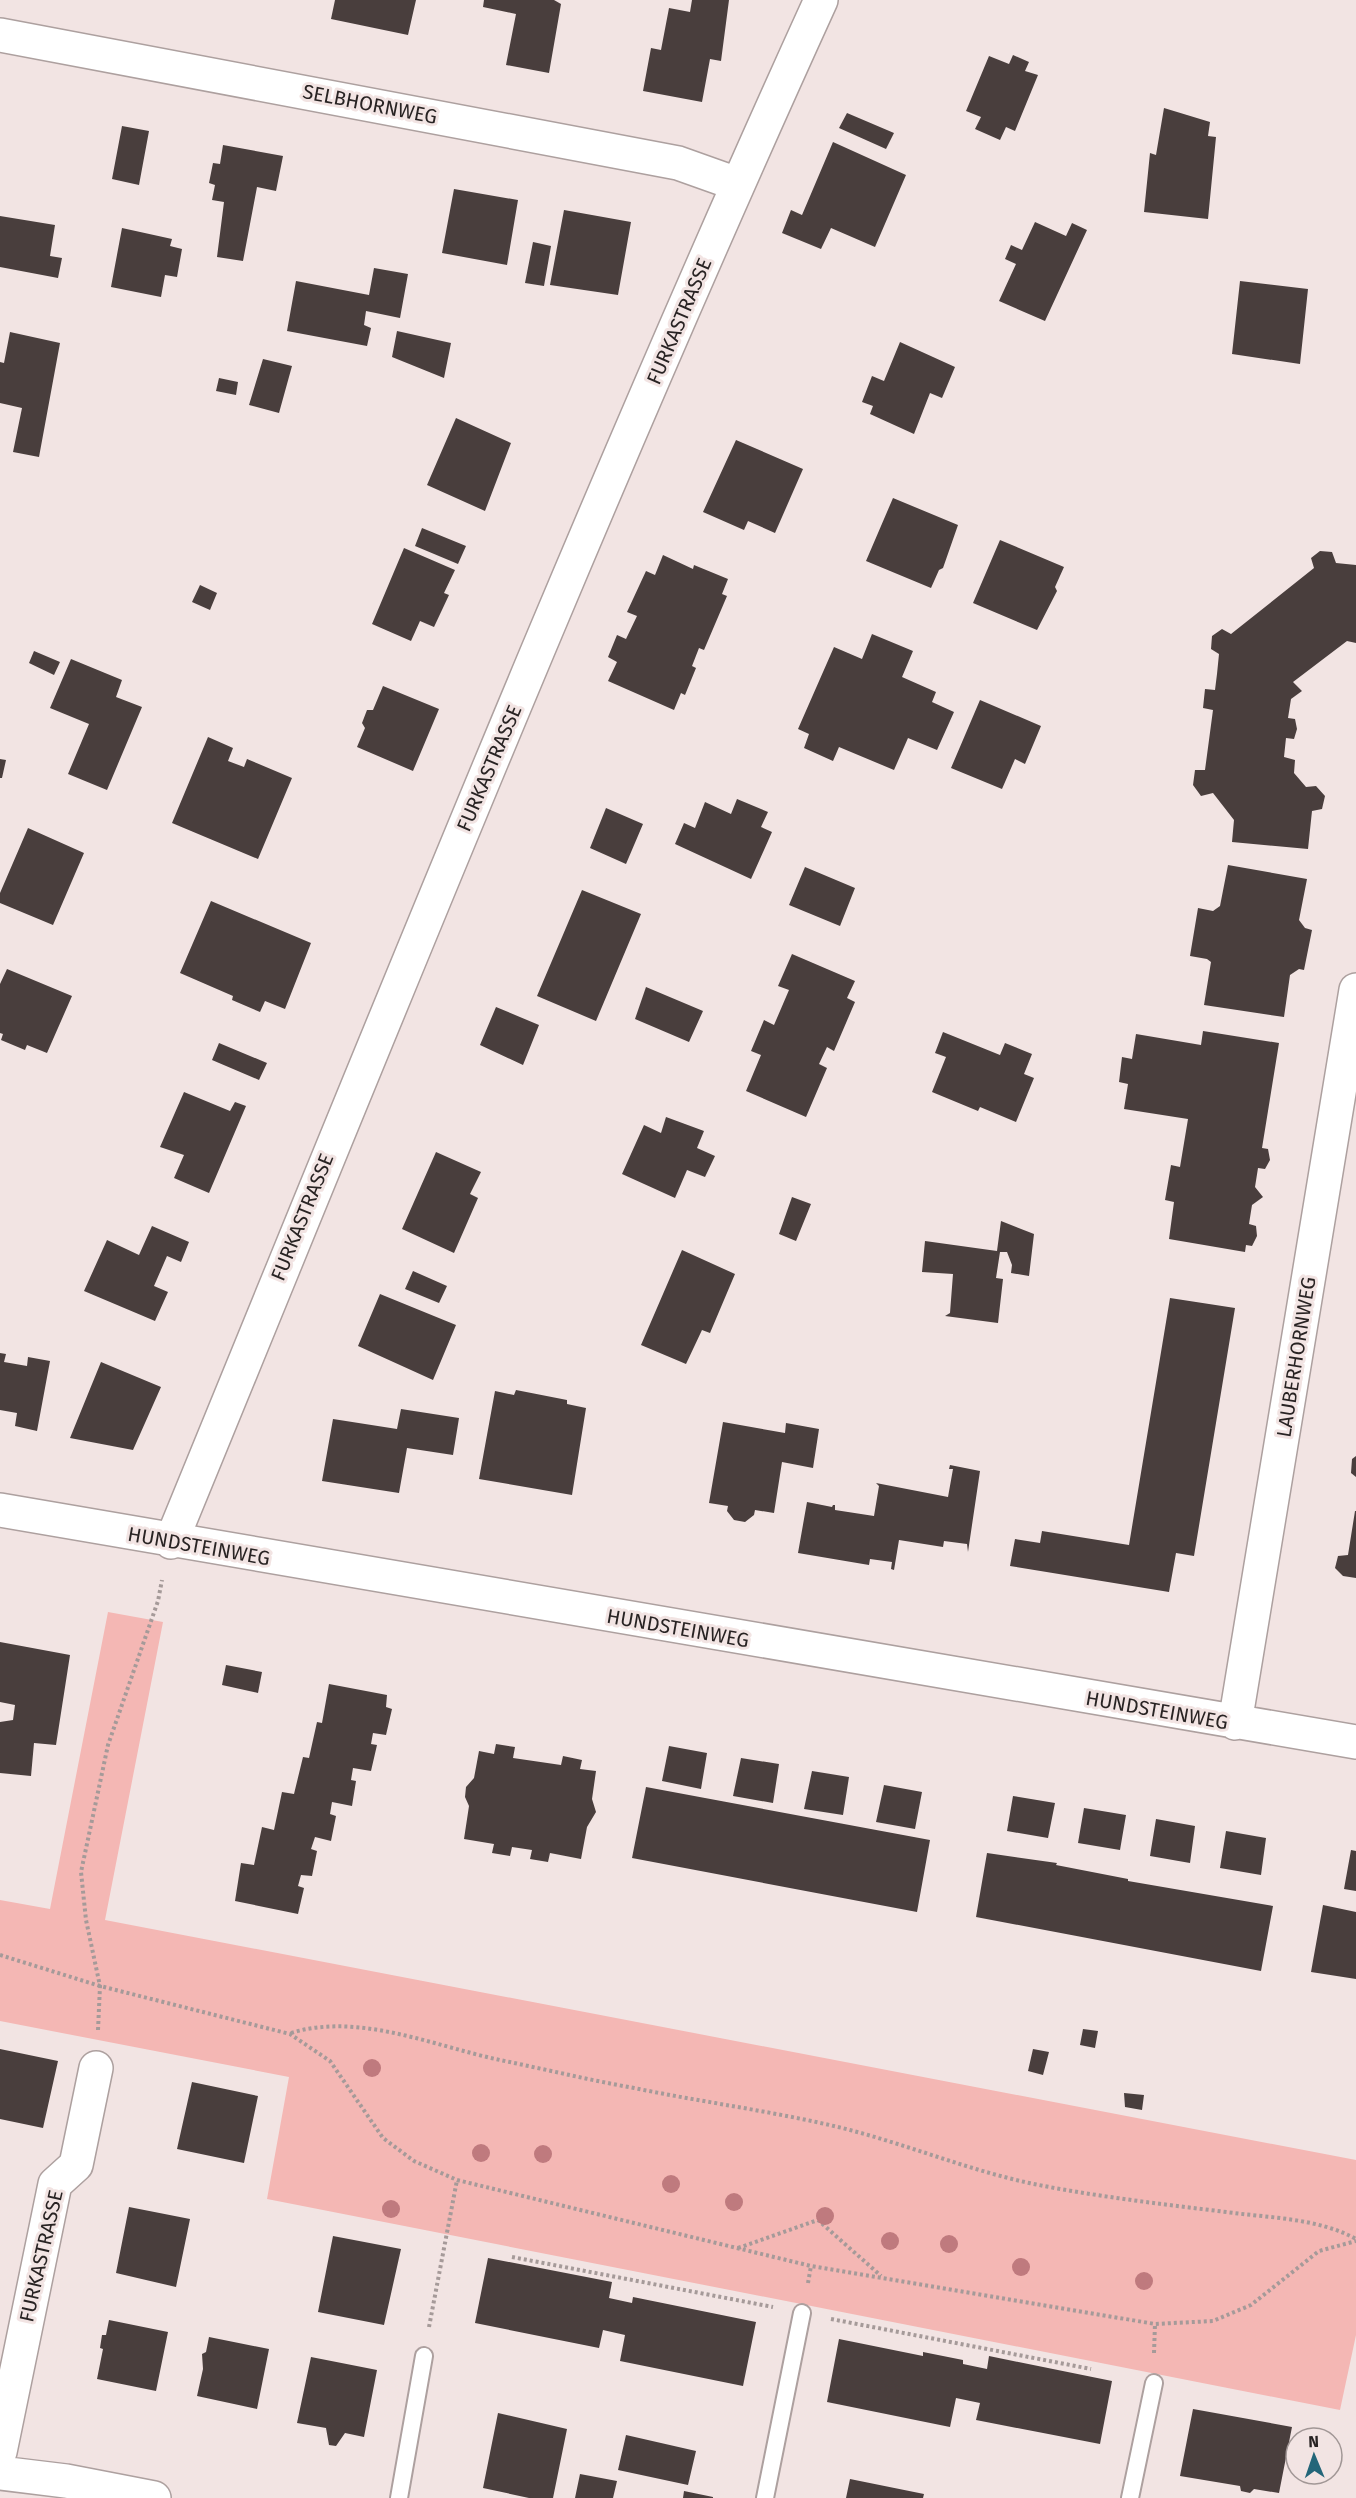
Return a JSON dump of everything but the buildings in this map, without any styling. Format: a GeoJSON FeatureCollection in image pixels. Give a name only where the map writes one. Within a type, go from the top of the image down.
{"type":"FeatureCollection","features":[{"type":"Feature","properties":{"kind":"street","name":"FURKASTRASSE"},"geometry":{"type":"LineString","coordinates":[[171,1542],[459,837],[737,184],[821,0]]}},
{"type":"Feature","properties":{"kind":"street","name":"SELBHORNWEG"},"geometry":{"type":"LineString","coordinates":[[0,35],[678,162],[737,184]]}},
{"type":"Feature","properties":{"kind":"street","name":"LAUBERHORNWEG"},"geometry":{"type":"LineString","coordinates":[[1235,1723],[1356,990]]}},
{"type":"Feature","properties":{"kind":"street","name":"HUNDSTEINWEG"},"geometry":{"type":"LineString","coordinates":[[0,1510],[171,1542],[1356,1742]]}},
{"type":"Feature","properties":{"kind":"street","name":"FURKASTRASSE"},"geometry":{"type":"LineString","coordinates":[[0,2451],[55,2184],[76,2165],[96,2068]]}},
{"type":"Feature","properties":{"kind":"street"},"geometry":{"type":"LineString","coordinates":[[0,2473],[66,2481],[154,2498]]}},
{"type":"Feature","properties":{"kind":"lane"},"geometry":{"type":"LineString","coordinates":[[765,2498],[802,2313]]}},
{"type":"Feature","properties":{"kind":"lane"},"geometry":{"type":"LineString","coordinates":[[399,2498],[424,2355]]}},
{"type":"Feature","properties":{"kind":"lane"},"geometry":{"type":"LineString","coordinates":[[1130,2498],[1154,2383]]}},
{"type":"Feature","properties":{"kind":"path"},"geometry":{"type":"LineString","coordinates":[[100,1986],[86,1920],[81,1872],[108,1745],[158,1601],[171,1542]]}},
{"type":"Feature","properties":{"kind":"path"},"geometry":{"type":"LineString","coordinates":[[0,1955],[100,1986],[290,2034],[330,2061],[383,2138],[414,2161],[457,2180],[812,2266],[1155,2324],[1213,2321],[1251,2305],[1319,2251],[1356,2240]]}},
{"type":"Feature","properties":{"kind":"path"},"geometry":{"type":"LineString","coordinates":[[290,2034],[307,2028],[369,2028],[470,2054],[636,2089],[773,2112],[884,2139],[991,2174],[1040,2186],[1103,2197],[1294,2221],[1341,2231],[1356,2240]]}},
{"type":"Feature","properties":{"kind":"path"},"geometry":{"type":"LineString","coordinates":[[424,2355],[457,2180]]}},
{"type":"Feature","properties":{"kind":"path"},"geometry":{"type":"LineString","coordinates":[[738,2248],[818,2220],[882,2277]]}},
{"type":"Feature","properties":{"kind":"shaded area"},"geometry":{"type":"Polygon","coordinates":[[[108,1612],[163,1622],[105,1920],[1356,2160],[1356,2335],[1340,2410],[267,2199],[289,2077],[0,2021],[0,1900],[50,1909],[108,1612]]]}}]}
